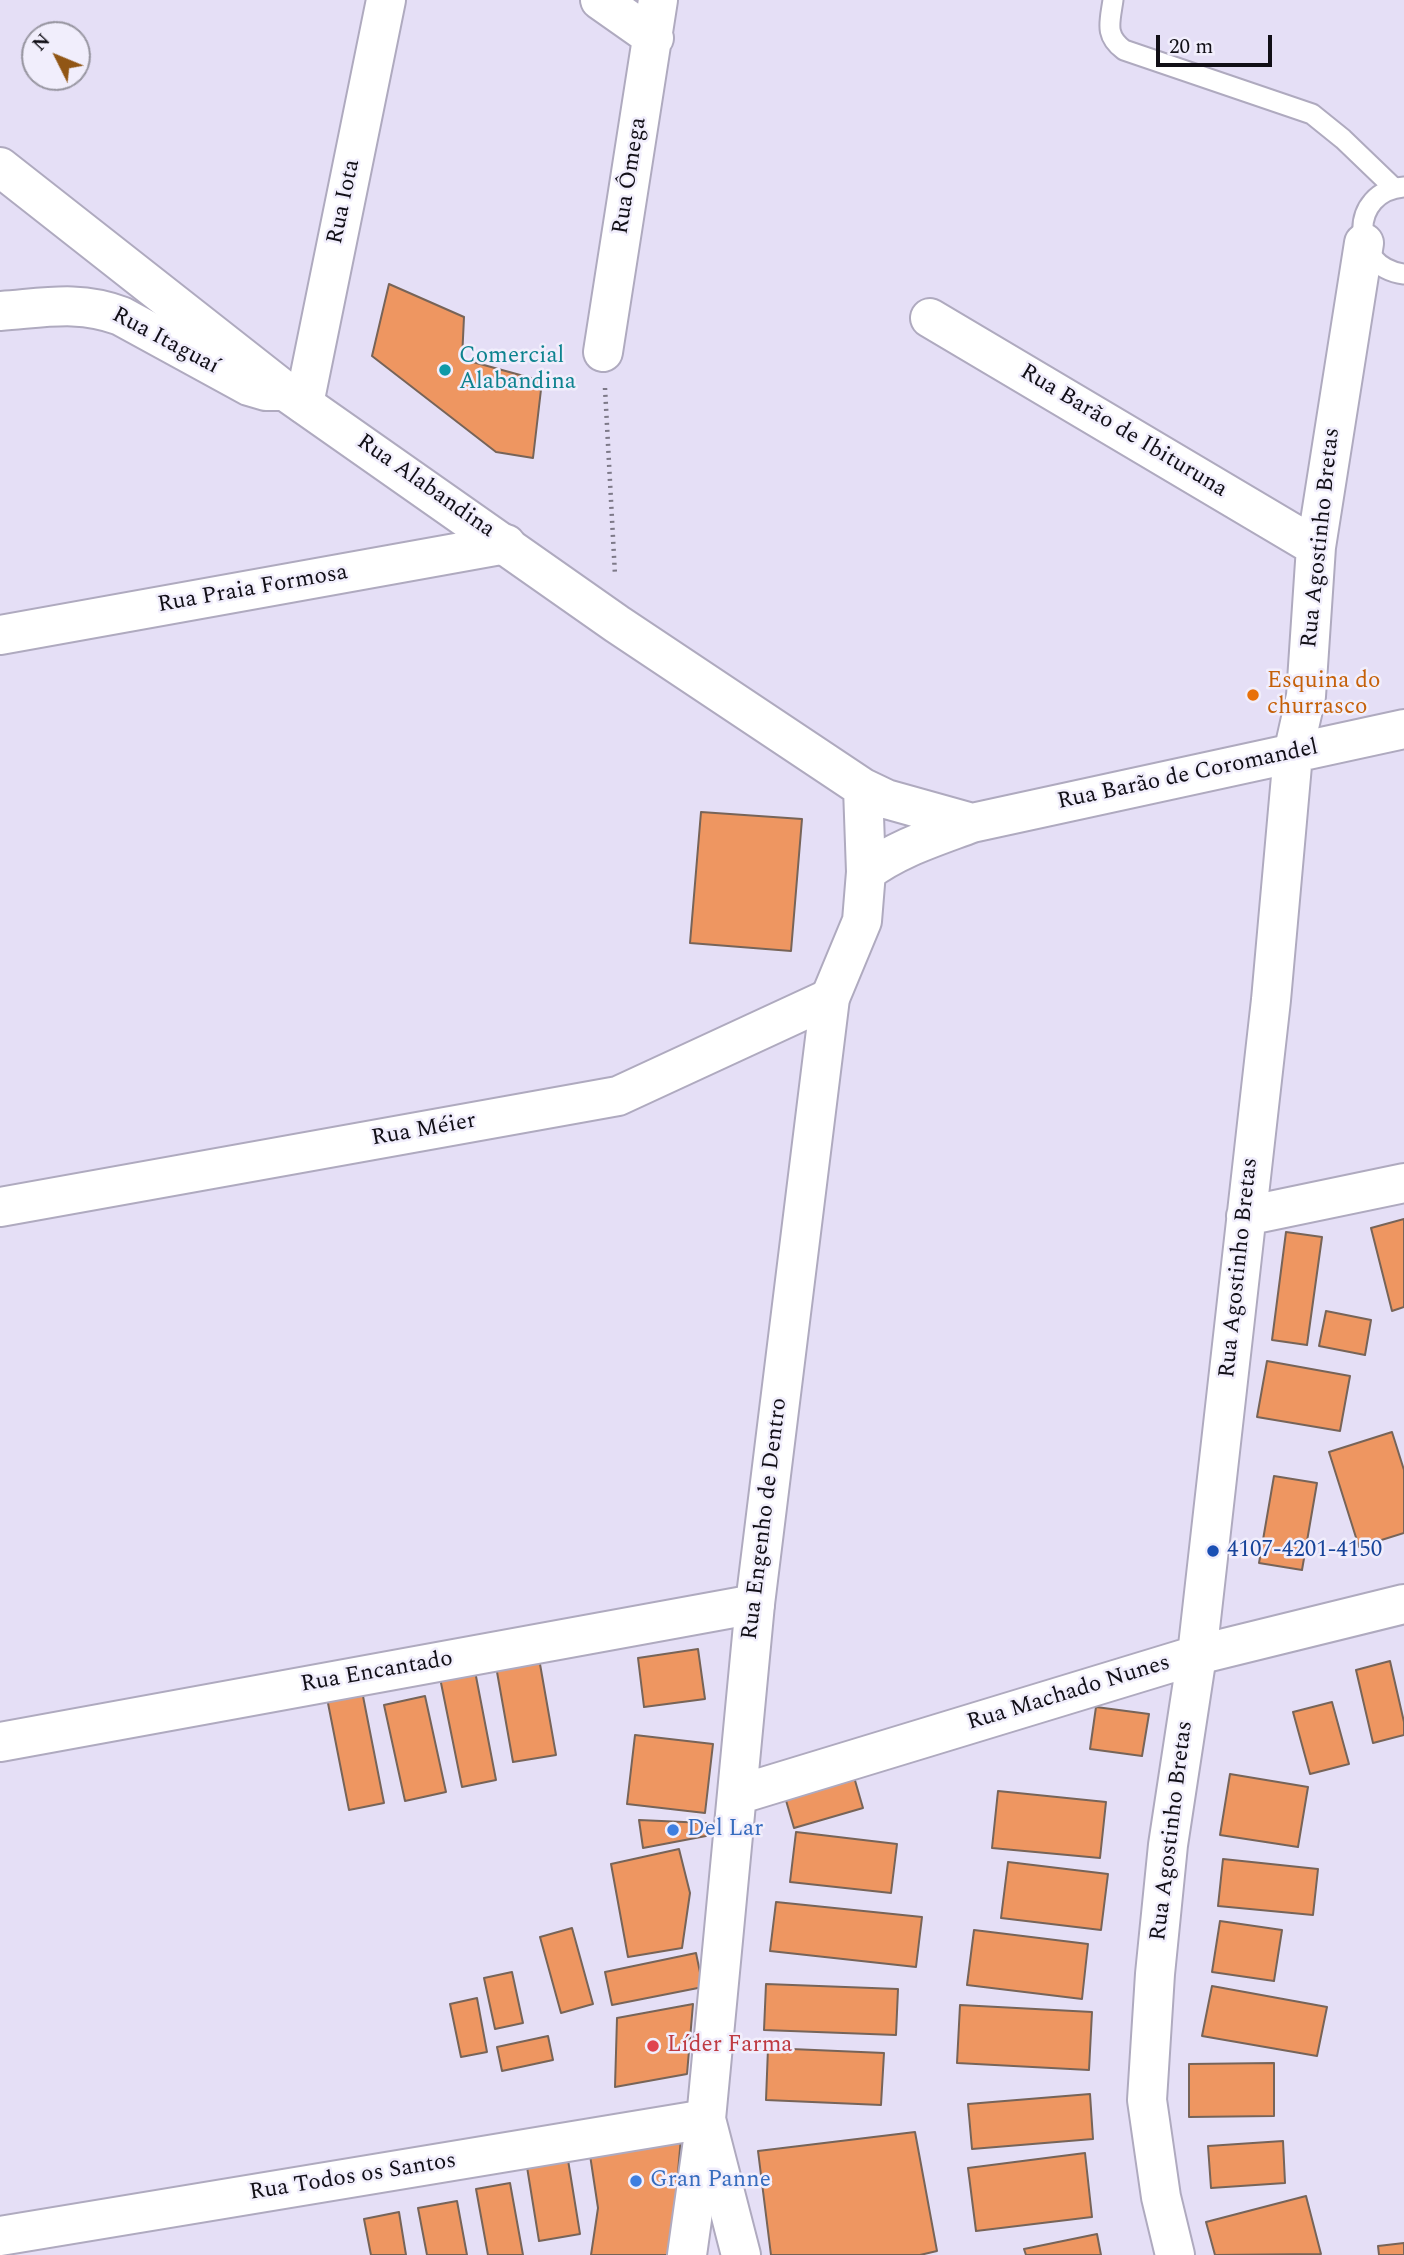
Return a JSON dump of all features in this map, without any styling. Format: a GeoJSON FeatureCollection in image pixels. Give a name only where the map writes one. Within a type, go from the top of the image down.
{"type":"FeatureCollection","features":[{"type":"Feature","properties":{"kind":"street","name":"Rua Iota"},"geometry":{"type":"LineString","coordinates":[[295,397],[386,0]]}},
{"type":"Feature","properties":{"kind":"street"},"geometry":{"type":"LineString","coordinates":[[600,0],[654,38]]}},
{"type":"Feature","properties":{"kind":"street","name":"Rua Ômega"},"geometry":{"type":"LineString","coordinates":[[603,352],[658,0]]}},
{"type":"Feature","properties":{"kind":"street","name":"Rua Alabandina"},"geometry":{"type":"LineString","coordinates":[[0,167],[295,397],[617,624],[863,788]]}},
{"type":"Feature","properties":{"kind":"street","name":"Rua Agostinho Bretas"},"geometry":{"type":"LineString","coordinates":[[1175,2255],[1161,2197],[1147,2099],[1155,1974],[1168,1845],[1196,1655],[1271,1000],[1293,754],[1306,695],[1317,547],[1360,261]]}},
{"type":"Feature","properties":{"kind":"street","name":"Rua Itaguaí"},"geometry":{"type":"LineString","coordinates":[[0,312],[81,306],[100,308],[121,316],[249,386],[295,397]]}},
{"type":"Feature","properties":{"kind":"street","name":"Rua Barão de Ibituruna"},"geometry":{"type":"LineString","coordinates":[[930,318],[1317,547]]}},
{"type":"Feature","properties":{"kind":"street","name":"Rua Praia Formosa"},"geometry":{"type":"LineString","coordinates":[[0,635],[506,544]]}},
{"type":"Feature","properties":{"kind":"street","name":"Rua Barão de Coromandel"},"geometry":{"type":"LineString","coordinates":[[866,872],[886,857],[906,847],[972,823],[1404,729]]}},
{"type":"Feature","properties":{"kind":"street","name":"Rua Barão de Coromandel"},"geometry":{"type":"LineString","coordinates":[[863,788],[886,799],[972,823]]}},
{"type":"Feature","properties":{"kind":"street","name":"Rua Engenho de Dentro"},"geometry":{"type":"LineString","coordinates":[[687,2255],[706,2119],[754,1604],[830,998],[862,920],[866,872],[863,788]]}},
{"type":"Feature","properties":{"kind":"street","name":"Rua Méier"},"geometry":{"type":"LineString","coordinates":[[0,1207],[618,1096],[830,998]]}},
{"type":"Feature","properties":{"kind":"street"},"geometry":{"type":"LineString","coordinates":[[1246,1216],[1404,1183]]}},
{"type":"Feature","properties":{"kind":"street","name":"Rua Encantado"},"geometry":{"type":"LineString","coordinates":[[0,1742],[754,1604]]}},
{"type":"Feature","properties":{"kind":"street","name":"Rua Machado Nunes"},"geometry":{"type":"LineString","coordinates":[[737,1795],[1196,1655],[1404,1604]]}},
{"type":"Feature","properties":{"kind":"street"},"geometry":{"type":"LineString","coordinates":[[706,2119],[741,2255]]}},
{"type":"Feature","properties":{"kind":"street","name":"Rua Todos os Santos"},"geometry":{"type":"LineString","coordinates":[[0,2236],[706,2119]]}},
{"type":"Feature","properties":{"kind":"lane"},"geometry":{"type":"LineString","coordinates":[[1113,0],[1109,31],[1115,43],[1124,50],[1312,114],[1399,187],[1379,196],[1368,209],[1362,226],[1360,261],[1372,258],[1385,270],[1404,274]]}},
{"type":"Feature","properties":{"kind":"path"},"geometry":{"type":"LineString","coordinates":[[603,352],[617,624]]}},
{"type":"Feature","properties":{"kind":"building","name":"Comercial Alabandina"},"geometry":{"type":"Polygon","coordinates":[[[389,284],[464,317],[462,359],[542,381],[533,458],[496,452],[372,356],[389,284]]]}},
{"type":"Feature","properties":{"kind":"building"},"geometry":{"type":"Polygon","coordinates":[[[701,812],[802,819],[791,951],[690,943],[701,812]]]}},
{"type":"Feature","properties":{"kind":"building"},"geometry":{"type":"Polygon","coordinates":[[[1404,1219],[1404,1307],[1392,1311],[1371,1228],[1404,1219]]]}},
{"type":"Feature","properties":{"kind":"building"},"geometry":{"type":"Polygon","coordinates":[[[1286,1232],[1322,1237],[1307,1345],[1272,1340],[1286,1232]]]}},
{"type":"Feature","properties":{"kind":"building"},"geometry":{"type":"Polygon","coordinates":[[[1326,1311],[1371,1320],[1365,1355],[1319,1346],[1326,1311]]]}},
{"type":"Feature","properties":{"kind":"building"},"geometry":{"type":"Polygon","coordinates":[[[1267,1361],[1350,1376],[1340,1431],[1257,1417],[1267,1361]]]}},
{"type":"Feature","properties":{"kind":"building"},"geometry":{"type":"Polygon","coordinates":[[[1392,1432],[1404,1470],[1404,1533],[1359,1547],[1329,1452],[1392,1432]]]}},
{"type":"Feature","properties":{"kind":"building"},"geometry":{"type":"Polygon","coordinates":[[[1274,1476],[1317,1483],[1302,1570],[1259,1563],[1274,1476]]]}},
{"type":"Feature","properties":{"kind":"building"},"geometry":{"type":"Polygon","coordinates":[[[537,1647],[556,1755],[513,1762],[494,1655],[537,1647]]]}},
{"type":"Feature","properties":{"kind":"building"},"geometry":{"type":"Polygon","coordinates":[[[698,1649],[705,1699],[644,1707],[638,1658],[698,1649]]]}},
{"type":"Feature","properties":{"kind":"building"},"geometry":{"type":"Polygon","coordinates":[[[1390,1661],[1404,1722],[1404,1735],[1373,1743],[1356,1670],[1390,1661]]]}},
{"type":"Feature","properties":{"kind":"building"},"geometry":{"type":"Polygon","coordinates":[[[474,1666],[496,1780],[462,1787],[439,1673],[474,1666]]]}},
{"type":"Feature","properties":{"kind":"building"},"geometry":{"type":"Polygon","coordinates":[[[361,1686],[384,1803],[349,1810],[326,1693],[361,1686]]]}},
{"type":"Feature","properties":{"kind":"building"},"geometry":{"type":"Polygon","coordinates":[[[425,1696],[446,1792],[405,1801],[384,1705],[425,1696]]]}},
{"type":"Feature","properties":{"kind":"building"},"geometry":{"type":"Polygon","coordinates":[[[1332,1702],[1349,1764],[1310,1774],[1293,1712],[1332,1702]]]}},
{"type":"Feature","properties":{"kind":"building"},"geometry":{"type":"Polygon","coordinates":[[[1096,1707],[1149,1714],[1142,1756],[1090,1749],[1096,1707]]]}},
{"type":"Feature","properties":{"kind":"building"},"geometry":{"type":"Polygon","coordinates":[[[635,1735],[713,1744],[705,1813],[627,1804],[635,1735]]]}},
{"type":"Feature","properties":{"kind":"building"},"geometry":{"type":"Polygon","coordinates":[[[1230,1774],[1308,1787],[1298,1847],[1220,1835],[1230,1774]]]}},
{"type":"Feature","properties":{"kind":"building"},"geometry":{"type":"Polygon","coordinates":[[[854,1777],[863,1808],[794,1828],[785,1797],[854,1777]]]}},
{"type":"Feature","properties":{"kind":"building"},"geometry":{"type":"Polygon","coordinates":[[[998,1791],[1106,1802],[1100,1858],[992,1848],[998,1791]]]}},
{"type":"Feature","properties":{"kind":"building","name":"Del Lar"},"geometry":{"type":"Polygon","coordinates":[[[639,1820],[706,1823],[706,1836],[643,1848],[639,1820]]]}},
{"type":"Feature","properties":{"kind":"building"},"geometry":{"type":"Polygon","coordinates":[[[796,1832],[897,1844],[891,1893],[790,1882],[796,1832]]]}},
{"type":"Feature","properties":{"kind":"building"},"geometry":{"type":"Polygon","coordinates":[[[679,1849],[690,1893],[682,1948],[628,1957],[611,1864],[679,1849]]]}},
{"type":"Feature","properties":{"kind":"building"},"geometry":{"type":"Polygon","coordinates":[[[1223,1859],[1318,1869],[1313,1915],[1218,1906],[1223,1859]]]}},
{"type":"Feature","properties":{"kind":"building"},"geometry":{"type":"Polygon","coordinates":[[[1008,1862],[1108,1874],[1101,1930],[1001,1918],[1008,1862]]]}},
{"type":"Feature","properties":{"kind":"building"},"geometry":{"type":"Polygon","coordinates":[[[776,1902],[922,1917],[916,1967],[770,1951],[776,1902]]]}},
{"type":"Feature","properties":{"kind":"building"},"geometry":{"type":"Polygon","coordinates":[[[1220,1921],[1282,1930],[1274,1981],[1212,1972],[1220,1921]]]}},
{"type":"Feature","properties":{"kind":"building"},"geometry":{"type":"Polygon","coordinates":[[[572,1928],[593,2004],[561,2013],[540,1937],[572,1928]]]}},
{"type":"Feature","properties":{"kind":"building"},"geometry":{"type":"Polygon","coordinates":[[[974,1930],[1088,1944],[1082,1999],[967,1985],[974,1930]]]}},
{"type":"Feature","properties":{"kind":"building"},"geometry":{"type":"Polygon","coordinates":[[[696,1953],[703,1987],[612,2005],[605,1972],[696,1953]]]}},
{"type":"Feature","properties":{"kind":"building"},"geometry":{"type":"Polygon","coordinates":[[[512,1972],[523,2023],[495,2029],[484,1978],[512,1972]]]}},
{"type":"Feature","properties":{"kind":"building"},"geometry":{"type":"Polygon","coordinates":[[[766,1984],[898,1989],[896,2035],[764,2030],[766,1984]]]}},
{"type":"Feature","properties":{"kind":"building"},"geometry":{"type":"Polygon","coordinates":[[[1212,1986],[1327,2007],[1317,2056],[1202,2036],[1212,1986]]]}},
{"type":"Feature","properties":{"kind":"building"},"geometry":{"type":"Polygon","coordinates":[[[477,1998],[487,2052],[461,2057],[450,2004],[477,1998]]]}},
{"type":"Feature","properties":{"kind":"building","name":"Líder Farma"},"geometry":{"type":"Polygon","coordinates":[[[693,2004],[687,2074],[615,2087],[617,2018],[693,2004]]]}},
{"type":"Feature","properties":{"kind":"building"},"geometry":{"type":"Polygon","coordinates":[[[960,2005],[1092,2012],[1089,2070],[957,2063],[960,2005]]]}},
{"type":"Feature","properties":{"kind":"building"},"geometry":{"type":"Polygon","coordinates":[[[548,2036],[553,2060],[502,2071],[497,2047],[548,2036]]]}},
{"type":"Feature","properties":{"kind":"building"},"geometry":{"type":"Polygon","coordinates":[[[768,2048],[884,2053],[881,2105],[766,2100],[768,2048]]]}},
{"type":"Feature","properties":{"kind":"building"},"geometry":{"type":"Polygon","coordinates":[[[1274,2063],[1274,2116],[1189,2117],[1189,2064],[1274,2063]]]}},
{"type":"Feature","properties":{"kind":"building"},"geometry":{"type":"Polygon","coordinates":[[[1090,2094],[1093,2139],[972,2149],[968,2104],[1090,2094]]]}},
{"type":"Feature","properties":{"kind":"building"},"geometry":{"type":"Polygon","coordinates":[[[915,2132],[937,2251],[920,2255],[771,2255],[758,2151],[915,2132]]]}},
{"type":"Feature","properties":{"kind":"building","name":"Gran Panne"},"geometry":{"type":"Polygon","coordinates":[[[681,2137],[671,2255],[591,2255],[598,2208],[590,2155],[681,2137]]]}},
{"type":"Feature","properties":{"kind":"building"},"geometry":{"type":"Polygon","coordinates":[[[1283,2141],[1285,2183],[1211,2188],[1208,2146],[1283,2141]]]}},
{"type":"Feature","properties":{"kind":"building"},"geometry":{"type":"Polygon","coordinates":[[[1085,2153],[1092,2217],[976,2231],[968,2168],[1085,2153]]]}},
{"type":"Feature","properties":{"kind":"building"},"geometry":{"type":"Polygon","coordinates":[[[568,2160],[580,2234],[539,2241],[527,2167],[568,2160]]]}},
{"type":"Feature","properties":{"kind":"building"},"geometry":{"type":"Polygon","coordinates":[[[510,2183],[523,2255],[488,2255],[476,2189],[510,2183]]]}},
{"type":"Feature","properties":{"kind":"building"},"geometry":{"type":"Polygon","coordinates":[[[1306,2196],[1321,2254],[1215,2255],[1206,2222],[1306,2196]]]}},
{"type":"Feature","properties":{"kind":"building"},"geometry":{"type":"Polygon","coordinates":[[[457,2201],[467,2255],[427,2255],[418,2208],[457,2201]]]}},
{"type":"Feature","properties":{"kind":"building"},"geometry":{"type":"Polygon","coordinates":[[[399,2212],[406,2255],[371,2255],[364,2219],[399,2212]]]}},
{"type":"Feature","properties":{"kind":"building"},"geometry":{"type":"Polygon","coordinates":[[[1097,2234],[1101,2255],[1026,2255],[1024,2249],[1097,2234]]]}},
{"type":"Feature","properties":{"kind":"building"},"geometry":{"type":"Polygon","coordinates":[[[1404,2243],[1404,2255],[1379,2255],[1378,2246],[1404,2243]]]}},
{"type":"Feature","properties":{"kind":"place","name":"Comercial Alabandina"},"geometry":{"type":"Point","coordinates":[445,370]}},
{"type":"Feature","properties":{"kind":"place","name":"Esquina do churrasco"},"geometry":{"type":"Point","coordinates":[1253,695]}},
{"type":"Feature","properties":{"kind":"place","name":"4107-4201-4150"},"geometry":{"type":"Point","coordinates":[1213,1551]}},
{"type":"Feature","properties":{"kind":"place","name":"Del Lar"},"geometry":{"type":"Point","coordinates":[673,1830]}},
{"type":"Feature","properties":{"kind":"place","name":"Líder Farma"},"geometry":{"type":"Point","coordinates":[653,2046]}},
{"type":"Feature","properties":{"kind":"place","name":"Gran Panne"},"geometry":{"type":"Point","coordinates":[636,2181]}}]}
